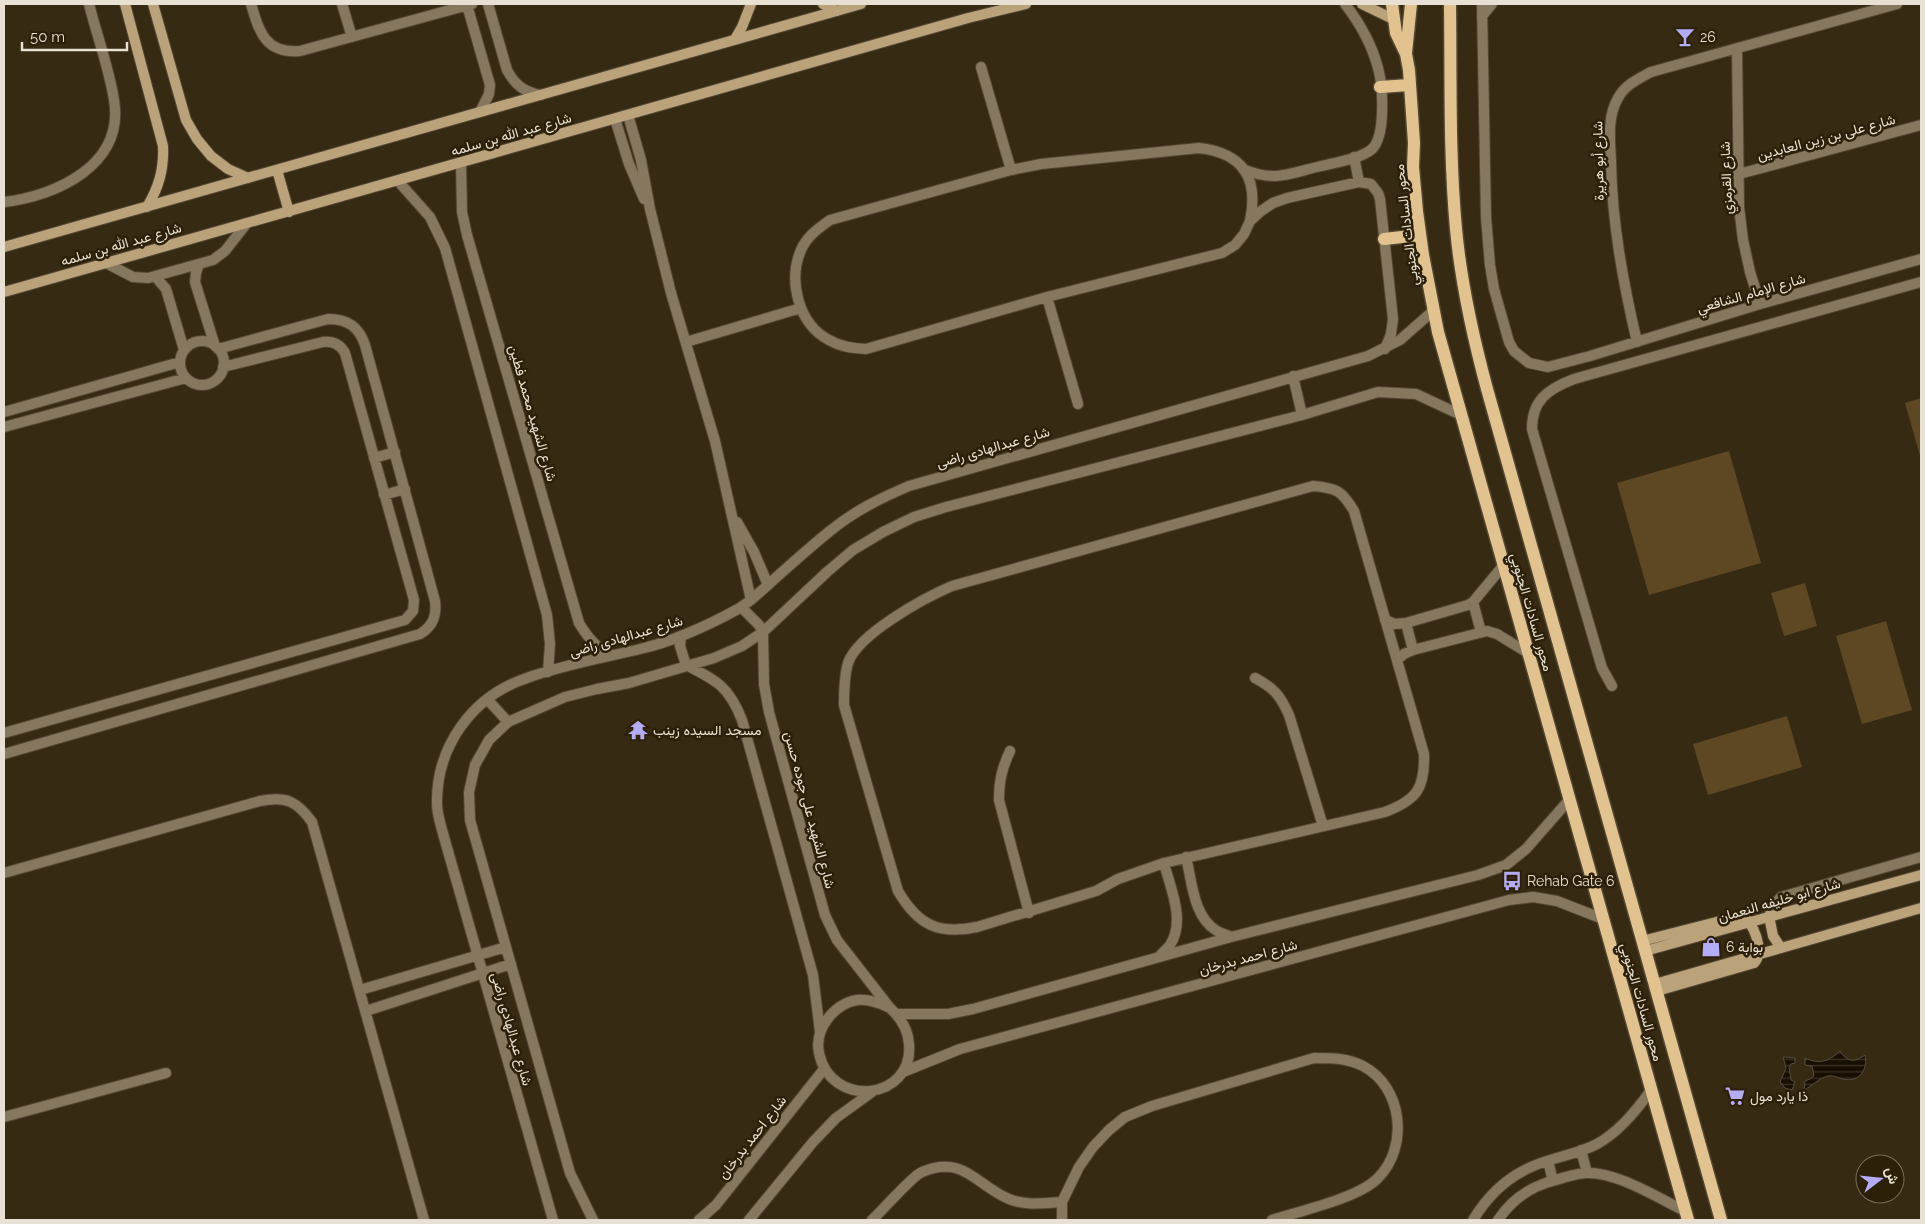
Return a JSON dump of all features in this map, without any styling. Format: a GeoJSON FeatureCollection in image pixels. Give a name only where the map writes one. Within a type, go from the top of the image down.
{"type":"FeatureCollection","features":[{"type":"Feature","properties":{"kind":"main road"},"geometry":{"type":"LineString","coordinates":[[125,4],[163,146],[164,162],[161,178],[156,193],[148,207]]}},
{"type":"Feature","properties":{"kind":"main road"},"geometry":{"type":"LineString","coordinates":[[153,4],[186,120],[197,139],[211,156],[228,169],[248,178]]}},
{"type":"Feature","properties":{"kind":"main road"},"geometry":{"type":"LineString","coordinates":[[735,39],[751,4]]}},
{"type":"Feature","properties":{"kind":"main road"},"geometry":{"type":"LineString","coordinates":[[823,4],[837,10]]}},
{"type":"Feature","properties":{"kind":"main road","name":"شارع عبد الله بن سلمه"},"geometry":{"type":"LineString","coordinates":[[4,247],[860,4]]}},
{"type":"Feature","properties":{"kind":"main road","name":"شارع عبد الله بن سلمه"},"geometry":{"type":"LineString","coordinates":[[4,292],[968,18],[1026,4]]}},
{"type":"Feature","properties":{"kind":"main road"},"geometry":{"type":"LineString","coordinates":[[1362,4],[1394,20]]}},
{"type":"Feature","properties":{"kind":"main road","name":"محور السادات الجنوبي"},"geometry":{"type":"LineString","coordinates":[[1392,4],[1396,33],[1406,54],[1409,70],[1413,167],[1420,235],[1433,310],[1686,1216]]}},
{"type":"Feature","properties":{"kind":"main road"},"geometry":{"type":"LineString","coordinates":[[1406,54],[1411,4]]}},
{"type":"Feature","properties":{"kind":"main road","name":"محور السادات الجنوبي"},"geometry":{"type":"LineString","coordinates":[[1450,4],[1455,208],[1459,258],[1471,324],[1487,389],[1721,1220]]}},
{"type":"Feature","properties":{"kind":"main road"},"geometry":{"type":"LineString","coordinates":[[1380,87],[1409,85]]}},
{"type":"Feature","properties":{"kind":"main road"},"geometry":{"type":"LineString","coordinates":[[277,170],[289,212]]}},
{"type":"Feature","properties":{"kind":"main road"},"geometry":{"type":"LineString","coordinates":[[1384,240],[1420,235]]}},
{"type":"Feature","properties":{"kind":"main road","name":"شارع ابو خليفه النعمان"},"geometry":{"type":"LineString","coordinates":[[1644,946],[1749,922],[1921,875]]}},
{"type":"Feature","properties":{"kind":"main road"},"geometry":{"type":"LineString","coordinates":[[1758,954],[1921,908]]}},
{"type":"Feature","properties":{"kind":"main road"},"geometry":{"type":"LineString","coordinates":[[1769,916],[1773,936],[1781,948]]}},
{"type":"Feature","properties":{"kind":"main road"},"geometry":{"type":"LineString","coordinates":[[1656,987],[1752,964],[1757,961],[1756,937],[1749,922]]}},
{"type":"Feature","properties":{"kind":"street"},"geometry":{"type":"LineString","coordinates":[[4,202],[25,200],[50,192],[92,167],[107,148],[114,125],[115,102],[89,4]]}},
{"type":"Feature","properties":{"kind":"street"},"geometry":{"type":"LineString","coordinates":[[251,4],[262,35],[274,47],[282,50],[300,51],[469,4],[490,85],[489,94],[480,112]]}},
{"type":"Feature","properties":{"kind":"street"},"geometry":{"type":"LineString","coordinates":[[342,4],[352,36]]}},
{"type":"Feature","properties":{"kind":"street"},"geometry":{"type":"LineString","coordinates":[[488,4],[507,70],[512,80],[525,90],[542,95]]}},
{"type":"Feature","properties":{"kind":"street"},"geometry":{"type":"LineString","coordinates":[[1243,168],[1269,177],[1283,175],[1354,158],[1372,149],[1379,137],[1383,120],[1379,70],[1373,53],[1345,4]]}},
{"type":"Feature","properties":{"kind":"street","name":"شارع الإمام الشافعي"},"geometry":{"type":"LineString","coordinates":[[1482,4],[1487,241],[1494,289],[1509,342],[1520,358],[1538,366],[1548,366],[1590,356],[1760,304],[1921,259]]}},
{"type":"Feature","properties":{"kind":"street"},"geometry":{"type":"LineString","coordinates":[[1482,16],[1492,4]]}},
{"type":"Feature","properties":{"kind":"street","name":"شارع أبو هريرة"},"geometry":{"type":"LineString","coordinates":[[1637,342],[1624,288],[1611,188],[1610,116],[1618,97],[1632,82],[1651,72],[1897,4]]}},
{"type":"Feature","properties":{"kind":"street","name":"شارع القرمزي"},"geometry":{"type":"LineString","coordinates":[[1737,48],[1739,207],[1743,240],[1760,304]]}},
{"type":"Feature","properties":{"kind":"street"},"geometry":{"type":"LineString","coordinates":[[982,67],[1011,170]]}},
{"type":"Feature","properties":{"kind":"street"},"geometry":{"type":"LineString","coordinates":[[628,115],[641,160],[650,209],[715,441],[751,600]]}},
{"type":"Feature","properties":{"kind":"street"},"geometry":{"type":"LineString","coordinates":[[615,119],[629,164],[650,209]]}},
{"type":"Feature","properties":{"kind":"street","name":"شارع على بن زين العابدين"},"geometry":{"type":"LineString","coordinates":[[1738,174],[1921,125]]}},
{"type":"Feature","properties":{"kind":"street"},"geometry":{"type":"LineString","coordinates":[[1199,148],[1215,150],[1231,157],[1243,168],[1252,185],[1254,203],[1250,221],[1244,234],[1234,245],[1222,253],[1047,296],[866,349],[846,348],[827,340],[812,326],[801,308],[795,289],[795,268],[802,248],[814,232],[830,220],[1011,170],[1041,164],[1199,148]]}},
{"type":"Feature","properties":{"kind":"street"},"geometry":{"type":"LineString","coordinates":[[1354,158],[1359,182]]}},
{"type":"Feature","properties":{"kind":"street","name":"شارع الشهيد محمد فطين"},"geometry":{"type":"LineString","coordinates":[[461,163],[462,212],[467,234],[579,623],[587,637],[611,655]]}},
{"type":"Feature","properties":{"kind":"street"},"geometry":{"type":"LineString","coordinates":[[398,181],[430,217],[445,248],[546,615],[550,644],[548,672]]}},
{"type":"Feature","properties":{"kind":"street"},"geometry":{"type":"LineString","coordinates":[[1250,221],[1273,203],[1287,198],[1359,182],[1371,184],[1378,193],[1393,319],[1391,334],[1384,349]]}},
{"type":"Feature","properties":{"kind":"street"},"geometry":{"type":"LineString","coordinates":[[106,262],[134,277],[148,278],[199,264],[219,256],[247,223]]}},
{"type":"Feature","properties":{"kind":"street"},"geometry":{"type":"LineString","coordinates":[[4,754],[420,634],[426,630],[435,617],[436,609],[405,489],[362,336],[348,322],[328,319],[216,347],[202,341],[189,345],[184,350],[180,362],[181,371],[186,378],[198,385],[205,385],[217,379],[223,367],[222,355],[216,347],[195,282],[199,264]]}},
{"type":"Feature","properties":{"kind":"street"},"geometry":{"type":"LineString","coordinates":[[155,276],[166,289],[184,350]]}},
{"type":"Feature","properties":{"kind":"street"},"geometry":{"type":"LineString","coordinates":[[1612,686],[1602,668],[1532,430],[1532,415],[1538,403],[1548,392],[1560,384],[1594,373],[1921,282]]}},
{"type":"Feature","properties":{"kind":"street"},"geometry":{"type":"LineString","coordinates":[[1047,296],[1078,404]]}},
{"type":"Feature","properties":{"kind":"street"},"geometry":{"type":"LineString","coordinates":[[686,342],[801,308]]}},
{"type":"Feature","properties":{"kind":"street","name":"شارع عبدالهادى راضى"},"geometry":{"type":"LineString","coordinates":[[553,1220],[436,806],[438,781],[444,756],[460,726],[471,713],[487,699],[526,678],[611,655],[642,649],[681,636],[714,622],[751,600],[831,530],[855,512],[909,486],[1368,356],[1400,340],[1433,310]]}},
{"type":"Feature","properties":{"kind":"street"},"geometry":{"type":"LineString","coordinates":[[4,733],[405,620],[413,611],[414,600],[345,353],[336,343],[323,342],[223,367]]}},
{"type":"Feature","properties":{"kind":"street"},"geometry":{"type":"LineString","coordinates":[[1590,356],[1594,373]]}},
{"type":"Feature","properties":{"kind":"street"},"geometry":{"type":"LineString","coordinates":[[4,412],[180,362]]}},
{"type":"Feature","properties":{"kind":"street"},"geometry":{"type":"LineString","coordinates":[[1293,376],[1302,415]]}},
{"type":"Feature","properties":{"kind":"street"},"geometry":{"type":"LineString","coordinates":[[4,427],[186,378]]}},
{"type":"Feature","properties":{"kind":"street","name":"شارع عبدالهادى راضى"},"geometry":{"type":"LineString","coordinates":[[593,1220],[570,1173],[470,820],[469,792],[475,765],[489,740],[508,722],[565,698],[597,688],[628,683],[714,658],[742,646],[763,632],[853,550],[882,532],[914,517],[946,507],[1302,415],[1378,392],[1416,394],[1461,415]]}},
{"type":"Feature","properties":{"kind":"street"},"geometry":{"type":"LineString","coordinates":[[374,458],[395,452]]}},
{"type":"Feature","properties":{"kind":"street"},"geometry":{"type":"LineString","coordinates":[[1313,486],[1330,487],[1345,496],[1354,511],[1385,620],[1424,754],[1424,774],[1418,792],[1404,806],[1164,863],[1118,879],[1096,891],[977,928],[958,931],[939,928],[930,924],[908,908],[898,891],[844,705],[844,684],[849,662],[862,642],[915,603],[952,586],[1313,486]]}},
{"type":"Feature","properties":{"kind":"street"},"geometry":{"type":"LineString","coordinates":[[384,495],[405,489]]}},
{"type":"Feature","properties":{"kind":"street"},"geometry":{"type":"LineString","coordinates":[[733,515],[754,552],[768,585]]}},
{"type":"Feature","properties":{"kind":"street"},"geometry":{"type":"LineString","coordinates":[[1385,620],[1395,624],[1406,623],[1468,605],[1473,602],[1503,566]]}},
{"type":"Feature","properties":{"kind":"street"},"geometry":{"type":"LineString","coordinates":[[1473,602],[1481,632]]}},
{"type":"Feature","properties":{"kind":"street"},"geometry":{"type":"LineString","coordinates":[[741,607],[759,625],[763,632]]}},
{"type":"Feature","properties":{"kind":"street"},"geometry":{"type":"LineString","coordinates":[[1406,623],[1413,650]]}},
{"type":"Feature","properties":{"kind":"street","name":"شارع الشهيد على جوده حسن"},"geometry":{"type":"LineString","coordinates":[[763,632],[764,684],[769,712],[825,915],[837,940],[894,1011]]}},
{"type":"Feature","properties":{"kind":"street"},"geometry":{"type":"LineString","coordinates":[[1397,660],[1413,650],[1481,632],[1498,634],[1528,653]]}},
{"type":"Feature","properties":{"kind":"street"},"geometry":{"type":"LineString","coordinates":[[681,636],[680,646],[686,665],[721,684],[734,701],[742,720],[813,976],[820,1032],[818,1051],[824,1069],[836,1083],[853,1091],[872,1092]]}},
{"type":"Feature","properties":{"kind":"street"},"geometry":{"type":"LineString","coordinates":[[1254,678],[1270,686],[1282,699],[1289,714],[1324,826]]}},
{"type":"Feature","properties":{"kind":"street"},"geometry":{"type":"LineString","coordinates":[[139,695],[144,713]]}},
{"type":"Feature","properties":{"kind":"street"},"geometry":{"type":"LineString","coordinates":[[487,699],[508,722]]}},
{"type":"Feature","properties":{"kind":"street"},"geometry":{"type":"LineString","coordinates":[[1010,751],[1003,766],[999,783],[999,800],[1029,913]]}},
{"type":"Feature","properties":{"kind":"street"},"geometry":{"type":"LineString","coordinates":[[4,873],[260,801],[275,798],[290,801],[303,810],[312,822],[424,1220]]}},
{"type":"Feature","properties":{"kind":"street","name":"شارع احمد بدرخان"},"geometry":{"type":"LineString","coordinates":[[894,1011],[948,1014],[973,1009],[1231,937],[1478,875],[1506,865],[1526,849],[1569,800]]}},
{"type":"Feature","properties":{"kind":"street"},"geometry":{"type":"LineString","coordinates":[[1186,857],[1198,908],[1204,920],[1216,931],[1231,937]]}},
{"type":"Feature","properties":{"kind":"street"},"geometry":{"type":"LineString","coordinates":[[1769,916],[1772,907],[1781,897],[1921,857]]}},
{"type":"Feature","properties":{"kind":"street"},"geometry":{"type":"LineString","coordinates":[[1159,957],[1170,945],[1176,930],[1176,913],[1164,863]]}},
{"type":"Feature","properties":{"kind":"street","name":"شارع احمد بدرخان"},"geometry":{"type":"LineString","coordinates":[[903,1072],[960,1049],[1509,900],[1533,897],[1557,901],[1603,919]]}},
{"type":"Feature","properties":{"kind":"street"},"geometry":{"type":"LineString","coordinates":[[360,990],[506,947]]}},
{"type":"Feature","properties":{"kind":"street"},"geometry":{"type":"LineString","coordinates":[[366,1011],[511,964]]}},
{"type":"Feature","properties":{"kind":"street"},"geometry":{"type":"LineString","coordinates":[[749,1220],[813,1142],[836,1118],[872,1092],[890,1085],[903,1072],[910,1052],[908,1032],[894,1011],[874,1001],[857,1000],[841,1006],[828,1017],[820,1032]]}},
{"type":"Feature","properties":{"kind":"street"},"geometry":{"type":"LineString","coordinates":[[1062,1220],[1062,1202],[1079,1166],[1093,1147],[1125,1117],[1152,1106],[1314,1058],[1340,1058],[1364,1067],[1384,1084],[1395,1106],[1398,1132],[1392,1157],[1378,1178],[1357,1193],[1272,1220]]}},
{"type":"Feature","properties":{"kind":"street","name":"شارع احمد بدرخان"},"geometry":{"type":"LineString","coordinates":[[699,1220],[716,1205],[824,1069]]}},
{"type":"Feature","properties":{"kind":"street"},"geometry":{"type":"LineString","coordinates":[[4,1117],[166,1073]]}},
{"type":"Feature","properties":{"kind":"street"},"geometry":{"type":"LineString","coordinates":[[1473,1220],[1484,1202],[1498,1188],[1520,1173],[1532,1166],[1581,1150],[1610,1135],[1640,1106],[1651,1090]]}},
{"type":"Feature","properties":{"kind":"street"},"geometry":{"type":"LineString","coordinates":[[1581,1150],[1586,1173]]}},
{"type":"Feature","properties":{"kind":"street"},"geometry":{"type":"LineString","coordinates":[[1548,1161],[1553,1180]]}},
{"type":"Feature","properties":{"kind":"street"},"geometry":{"type":"LineString","coordinates":[[872,1220],[920,1172],[935,1168],[964,1170],[995,1192],[1023,1203],[1062,1202]]}},
{"type":"Feature","properties":{"kind":"street"},"geometry":{"type":"LineString","coordinates":[[1498,1220],[1512,1202],[1526,1191],[1542,1183],[1586,1173],[1626,1182],[1686,1216]]}},
{"type":"Feature","properties":{"kind":"shaded area"},"geometry":{"type":"Polygon","coordinates":[[[1921,398],[1921,459],[1905,403],[1921,398]]]}},
{"type":"Feature","properties":{"kind":"shaded area"},"geometry":{"type":"Polygon","coordinates":[[[1729,451],[1761,563],[1649,595],[1617,483],[1729,451]]]}},
{"type":"Feature","properties":{"kind":"shaded area"},"geometry":{"type":"Polygon","coordinates":[[[1805,583],[1817,626],[1784,636],[1771,593],[1805,583]]]}},
{"type":"Feature","properties":{"kind":"shaded area"},"geometry":{"type":"Polygon","coordinates":[[[1886,621],[1912,710],[1862,724],[1836,636],[1886,621]]]}},
{"type":"Feature","properties":{"kind":"shaded area"},"geometry":{"type":"Polygon","coordinates":[[[1787,716],[1802,767],[1708,795],[1693,744],[1787,716]]]}},
{"type":"Feature","properties":{"kind":"shaded area"},"geometry":{"type":"Polygon","coordinates":[[[1840,1051],[1851,1060],[1865,1055],[1866,1060],[1862,1074],[1849,1080],[1828,1076],[1804,1090],[1805,1081],[1814,1075],[1812,1066],[1805,1065],[1805,1058],[1824,1061],[1840,1051]]]}},
{"type":"Feature","properties":{"kind":"shaded area"},"geometry":{"type":"Polygon","coordinates":[[[1783,1057],[1795,1058],[1795,1063],[1789,1067],[1791,1080],[1795,1082],[1792,1090],[1785,1088],[1780,1082],[1786,1068],[1783,1057]]]}},
{"type":"Feature","properties":{"kind":"place","name":"26"},"geometry":{"type":"Point","coordinates":[1685,37]}},
{"type":"Feature","properties":{"kind":"place","name":"مسجد السيده زينب"},"geometry":{"type":"Point","coordinates":[638,730]}},
{"type":"Feature","properties":{"kind":"place","name":"Rehab Gate 6"},"geometry":{"type":"Point","coordinates":[1512,881]}},
{"type":"Feature","properties":{"kind":"place","name":"بوابة 6"},"geometry":{"type":"Point","coordinates":[1711,947]}},
{"type":"Feature","properties":{"kind":"place","name":"ذا يارد مول"},"geometry":{"type":"Point","coordinates":[1735,1096]}}]}
